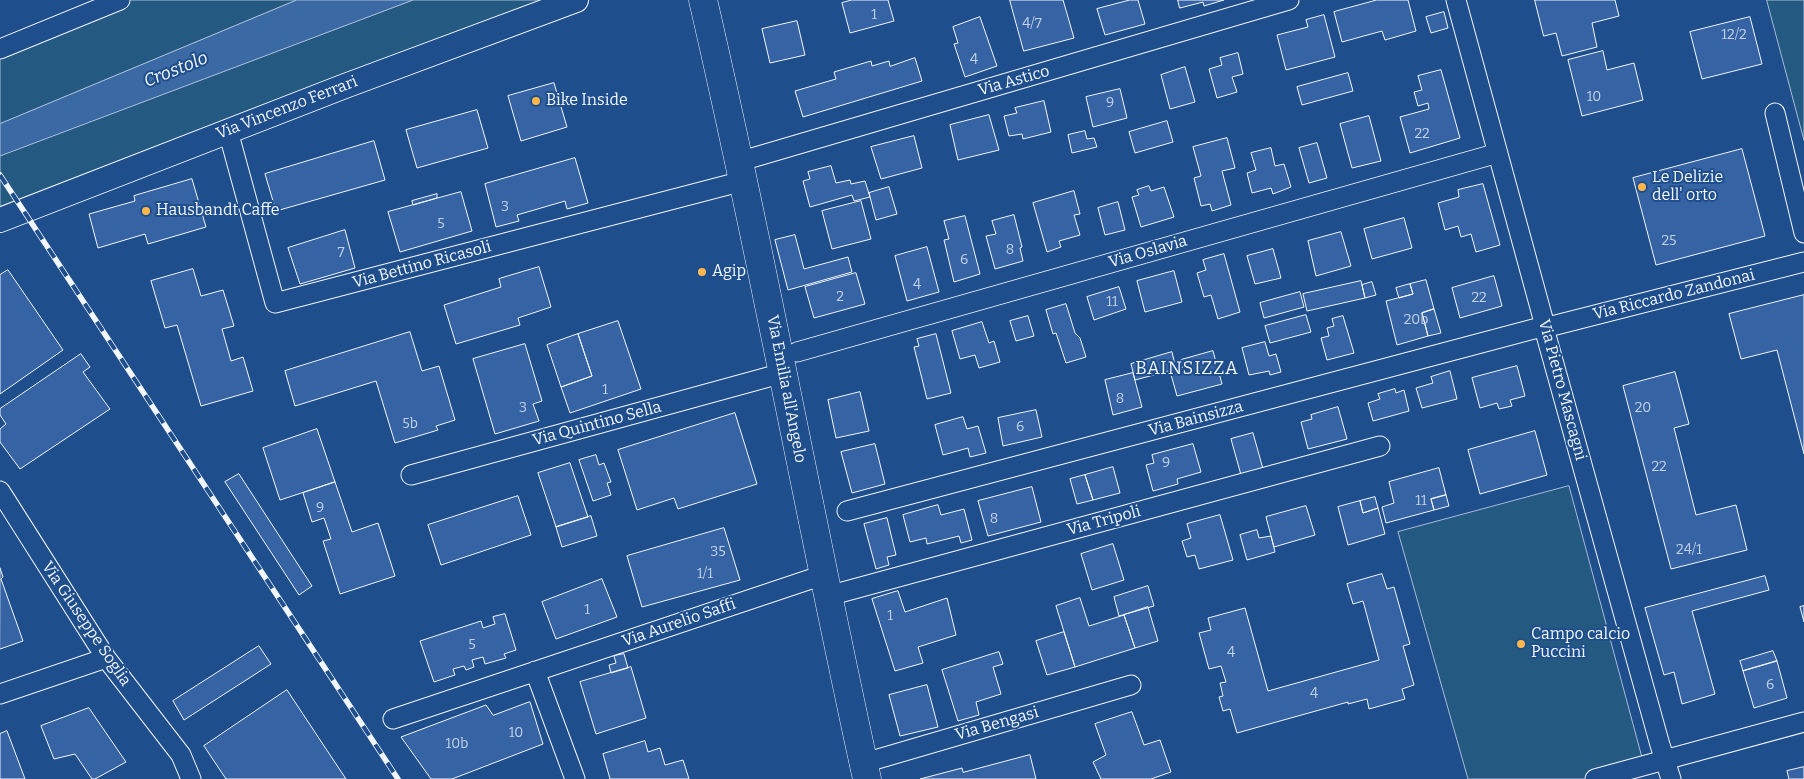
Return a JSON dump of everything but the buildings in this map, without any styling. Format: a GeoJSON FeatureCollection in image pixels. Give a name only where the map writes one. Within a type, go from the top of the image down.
{"type":"FeatureCollection","features":[{"type":"Feature","properties":{"kind":"main road","name":"Via Emilia all'Angelo"},"geometry":{"type":"LineString","coordinates":[[703,0],[741,172],[790,362],[825,586],[865,771]]}},
{"type":"Feature","properties":{"kind":"street"},"geometry":{"type":"LineString","coordinates":[[0,48],[99,4],[120,0]]}},
{"type":"Feature","properties":{"kind":"street","name":"Via Vincenzo Ferrari"},"geometry":{"type":"LineString","coordinates":[[0,220],[228,131],[576,0]]}},
{"type":"Feature","properties":{"kind":"street","name":"Via Astico"},"geometry":{"type":"LineString","coordinates":[[741,172],[1289,0]]}},
{"type":"Feature","properties":{"kind":"street","name":"Via Pietro Mascagni"},"geometry":{"type":"LineString","coordinates":[[1456,0],[1671,779]]}},
{"type":"Feature","properties":{"kind":"street"},"geometry":{"type":"LineString","coordinates":[[1775,113],[1804,233]]}},
{"type":"Feature","properties":{"kind":"street","name":"Via Bettino Ricasoli"},"geometry":{"type":"LineString","coordinates":[[228,131],[275,303],[741,172]]}},
{"type":"Feature","properties":{"kind":"street","name":"Via Oslavia"},"geometry":{"type":"LineString","coordinates":[[790,362],[1498,153]]}},
{"type":"Feature","properties":{"kind":"street","name":"Via Riccardo Zandonai"},"geometry":{"type":"LineString","coordinates":[[1545,327],[1804,262]]}},
{"type":"Feature","properties":{"kind":"street","name":"Via Bainsizza"},"geometry":{"type":"LineString","coordinates":[[847,511],[1545,327]]}},
{"type":"Feature","properties":{"kind":"street","name":"Via Quintino Sella"},"geometry":{"type":"LineString","coordinates":[[411,475],[790,362]]}},
{"type":"Feature","properties":{"kind":"street","name":"Via Tripoli"},"geometry":{"type":"LineString","coordinates":[[825,586],[1380,446]]}},
{"type":"Feature","properties":{"kind":"street","name":"Via Giuseppe Soglia"},"geometry":{"type":"LineString","coordinates":[[0,492],[106,658],[181,755],[191,779]]}},
{"type":"Feature","properties":{"kind":"street","name":"Via Aurelio Saffi"},"geometry":{"type":"LineString","coordinates":[[394,719],[535,671],[825,586]]}},
{"type":"Feature","properties":{"kind":"street"},"geometry":{"type":"LineString","coordinates":[[0,694],[106,658]]}},
{"type":"Feature","properties":{"kind":"street"},"geometry":{"type":"LineString","coordinates":[[535,671],[575,779]]}},
{"type":"Feature","properties":{"kind":"street","name":"Via Bengasi"},"geometry":{"type":"LineString","coordinates":[[865,771],[1131,685]]}},
{"type":"Feature","properties":{"kind":"street"},"geometry":{"type":"LineString","coordinates":[[1596,779],[1804,722]]}},
{"type":"Feature","properties":{"kind":"shaded area"},"geometry":{"type":"Polygon","coordinates":[[[119,0],[297,0],[0,124],[0,49],[119,0]]]}},
{"type":"Feature","properties":{"kind":"shaded area"},"geometry":{"type":"Polygon","coordinates":[[[413,0],[576,0],[0,220],[0,156],[413,0]]]}},
{"type":"Feature","properties":{"kind":"shaded area"},"geometry":{"type":"Polygon","coordinates":[[[1767,0],[1804,0],[1804,140],[1767,0]]]}},
{"type":"Feature","properties":{"kind":"shaded area","name":"Campo calcio Puccini"},"geometry":{"type":"Polygon","coordinates":[[[1569,486],[1644,765],[1595,779],[1468,779],[1398,532],[1569,486]]]}},
{"type":"Feature","properties":{"kind":"water","name":"Crostolo"},"geometry":{"type":"Polygon","coordinates":[[[297,0],[413,0],[0,156],[0,124],[297,0]]]}},
{"type":"Feature","properties":{"kind":"railway"},"geometry":{"type":"LineString","coordinates":[[0,175],[398,779]]}},
{"type":"Feature","properties":{"kind":"place","name":"Bike Inside"},"geometry":{"type":"Point","coordinates":[536,101]}},
{"type":"Feature","properties":{"kind":"place","name":"Le Delizie dell' orto"},"geometry":{"type":"Point","coordinates":[1642,187]}},
{"type":"Feature","properties":{"kind":"place","name":"Hausbandt Caffe"},"geometry":{"type":"Point","coordinates":[146,211]}},
{"type":"Feature","properties":{"kind":"place","name":"Agip"},"geometry":{"type":"Point","coordinates":[702,272]}},
{"type":"Feature","properties":{"kind":"place","name":"Campo calcio Puccini"},"geometry":{"type":"Point","coordinates":[1521,644]}},
{"type":"Feature","properties":{"kind":"district","name":"BAINSIZZA"},"geometry":{"type":"Point","coordinates":[1187,369]}}]}
